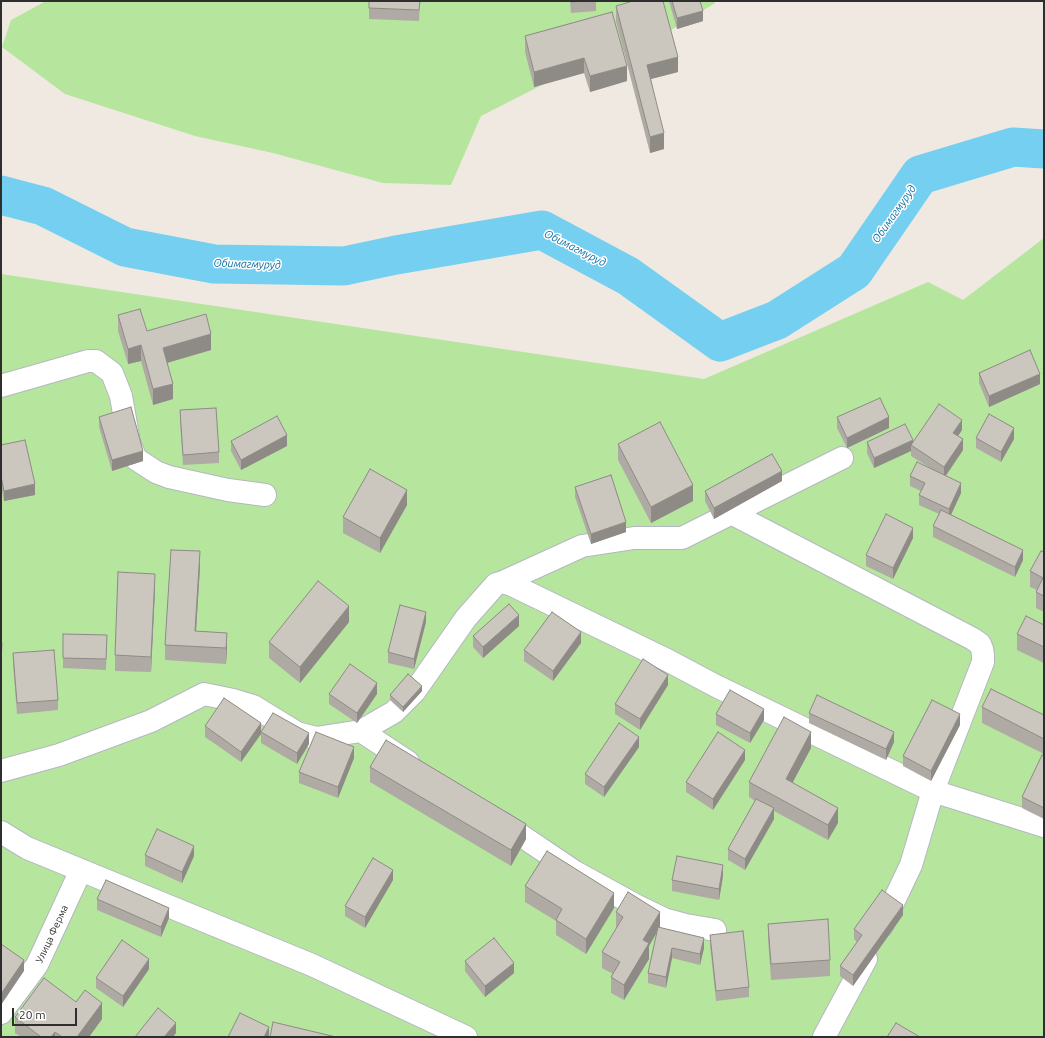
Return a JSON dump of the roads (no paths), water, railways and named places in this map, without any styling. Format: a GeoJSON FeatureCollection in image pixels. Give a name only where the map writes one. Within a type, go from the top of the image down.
{"type":"FeatureCollection","features":[{"type":"Feature","properties":{"kind":"street"},"geometry":{"type":"LineString","coordinates":[[1,386],[88,361],[96,361],[112,373],[121,396],[129,442],[136,459],[156,472],[169,477],[228,490],[265,495]]}},
{"type":"Feature","properties":{"kind":"street"},"geometry":{"type":"LineString","coordinates":[[1,771],[59,754],[151,721],[204,694],[234,700],[253,706],[297,733],[316,738],[361,731],[394,712],[416,691],[466,618],[496,584],[582,546],[634,538],[682,538],[842,458]]}},
{"type":"Feature","properties":{"kind":"street"},"geometry":{"type":"LineString","coordinates":[[730,513],[973,639],[980,644],[983,655],[983,662],[933,791],[911,865],[871,949],[824,1037]]}},
{"type":"Feature","properties":{"kind":"street"},"geometry":{"type":"LineString","coordinates":[[503,582],[590,622],[716,686],[933,791],[1044,826]]}},
{"type":"Feature","properties":{"kind":"street"},"geometry":{"type":"LineString","coordinates":[[361,731],[425,772]]}},
{"type":"Feature","properties":{"kind":"street"},"geometry":{"type":"LineString","coordinates":[[483,810],[575,872],[637,906],[664,919],[686,925],[715,930]]}},
{"type":"Feature","properties":{"kind":"street"},"geometry":{"type":"LineString","coordinates":[[1,832],[27,848],[312,965],[466,1037]]}},
{"type":"Feature","properties":{"kind":"street","name":"Улица Ферма"},"geometry":{"type":"LineString","coordinates":[[1,1013],[38,965],[81,870]]}},
{"type":"Feature","properties":{"kind":"waterway","name":"Обимагмуруд"},"geometry":{"type":"LineString","coordinates":[[1,195],[43,206],[125,247],[214,264],[344,266],[396,255],[542,230],[628,276],[720,342],[777,320],[854,271],[920,175],[1013,147],[1044,149]]}}]}
